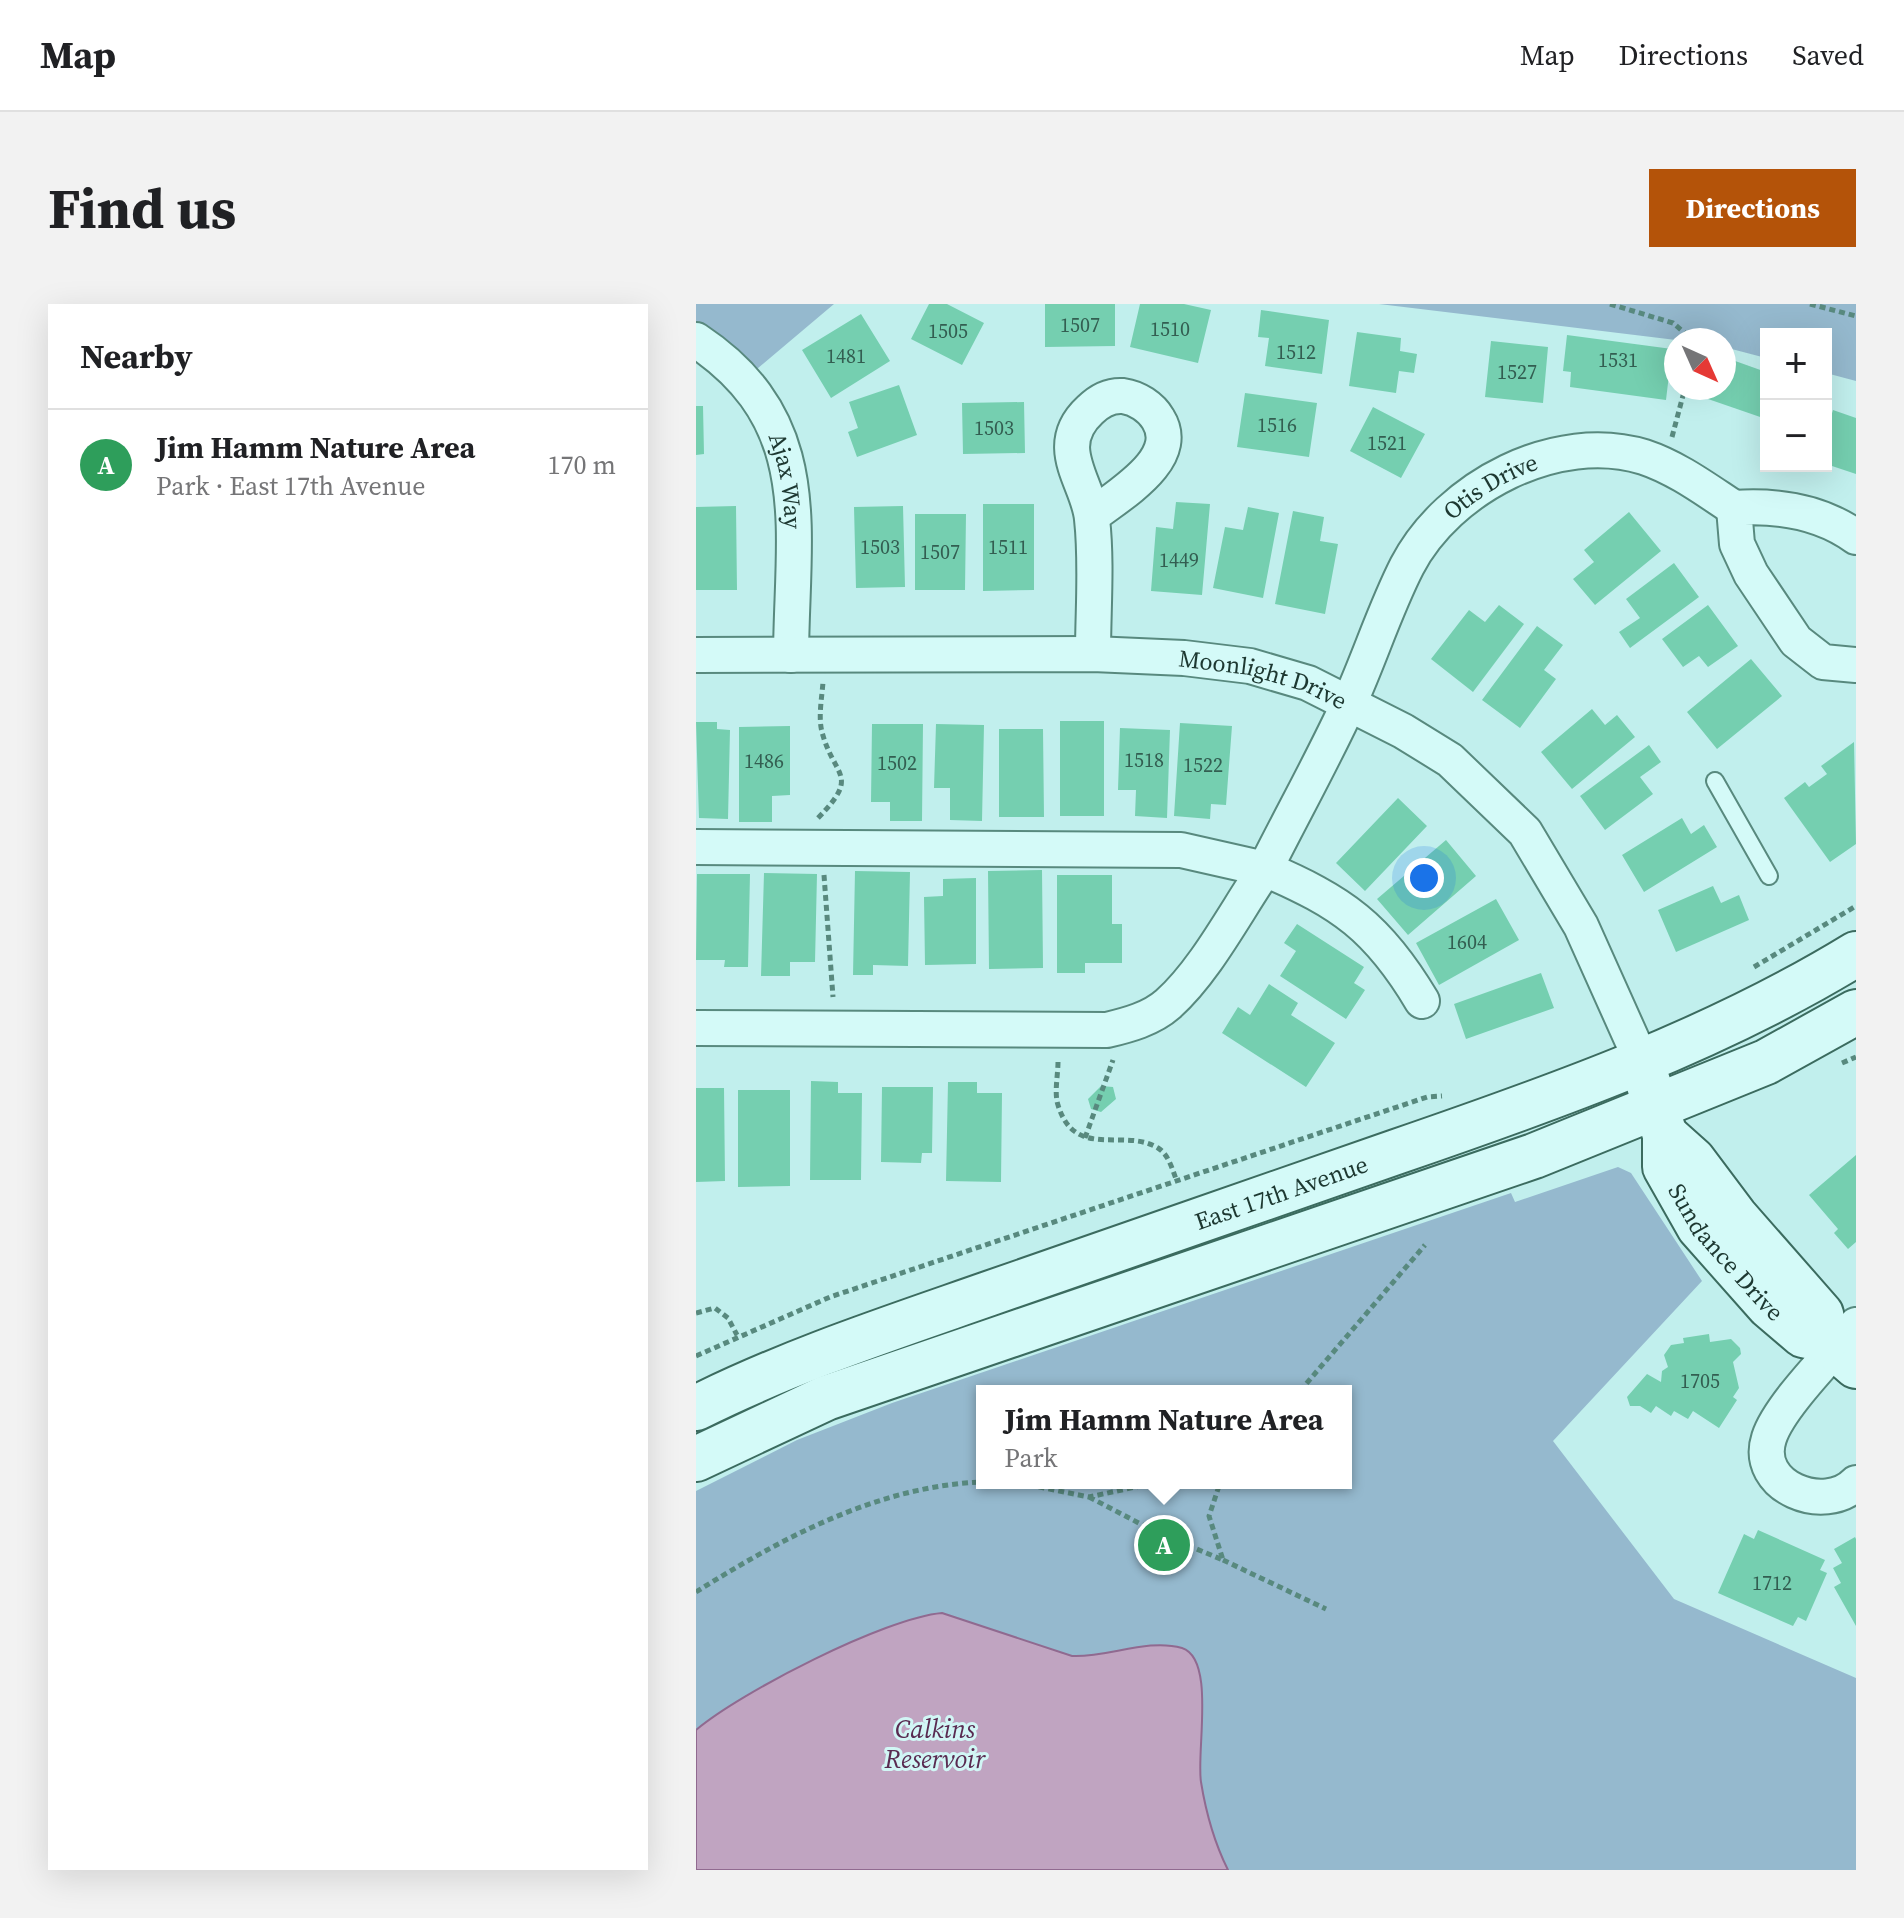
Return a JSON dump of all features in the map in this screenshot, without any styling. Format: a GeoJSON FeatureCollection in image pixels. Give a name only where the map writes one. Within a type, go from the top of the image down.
{"type":"FeatureCollection","features":[{"type":"Feature","properties":{"kind":"main road","name":"East 17th Avenue"},"geometry":{"type":"LineString","coordinates":[[696,1408],[765,1375],[857,1339],[1473,1126],[1642,1062],[1824,973],[1856,954]]}},
{"type":"Feature","properties":{"kind":"main road","name":"East 17th Avenue"},"geometry":{"type":"LineString","coordinates":[[696,1459],[826,1398],[1534,1156],[1661,1122],[1856,1012]]}},
{"type":"Feature","properties":{"kind":"main road","name":"Sundance Drive"},"geometry":{"type":"LineString","coordinates":[[1642,1062],[1661,1122],[1665,1167],[1699,1227],[1769,1306],[1803,1335],[1844,1345]]}},
{"type":"Feature","properties":{"kind":"street","name":"Ajax Way"},"geometry":{"type":"LineString","coordinates":[[696,340],[753,391],[774,421],[784,446],[792,483],[791,655]]}},
{"type":"Feature","properties":{"kind":"street","name":"Otis Drive"},"geometry":{"type":"LineString","coordinates":[[696,1028],[1107,1030],[1139,1022],[1167,1005],[1188,982],[1265,869],[1350,702],[1407,566],[1436,525],[1469,497],[1513,470],[1556,455],[1601,451],[1641,456],[1665,465],[1734,508]]}},
{"type":"Feature","properties":{"kind":"street"},"geometry":{"type":"LineString","coordinates":[[1856,537],[1812,516],[1774,505],[1734,508],[1737,544],[1751,574],[1796,641],[1823,662],[1856,665]]}},
{"type":"Feature","properties":{"kind":"street"},"geometry":{"type":"LineString","coordinates":[[1092,516],[1093,654]]}},
{"type":"Feature","properties":{"kind":"street","name":"Moonlight Drive"},"geometry":{"type":"LineString","coordinates":[[696,655],[1093,654],[1184,658],[1250,666],[1308,683],[1350,702],[1450,760],[1525,832],[1581,926],[1642,1062]]}},
{"type":"Feature","properties":{"kind":"street"},"geometry":{"type":"LineString","coordinates":[[696,847],[1181,850],[1265,869],[1329,899],[1362,923],[1404,971],[1422,1001]]}},
{"type":"Feature","properties":{"kind":"street"},"geometry":{"type":"LineString","coordinates":[[1844,1345],[1779,1418],[1769,1435],[1768,1453],[1780,1481],[1810,1497],[1841,1495],[1856,1483]]}},
{"type":"Feature","properties":{"kind":"lane"},"geometry":{"type":"LineString","coordinates":[[1715,781],[1769,876]]}},
{"type":"Feature","properties":{"kind":"path"},"geometry":{"type":"LineString","coordinates":[[1610,304],[1673,323],[1679,328]]}},
{"type":"Feature","properties":{"kind":"path"},"geometry":{"type":"LineString","coordinates":[[1810,304],[1856,316]]}},
{"type":"Feature","properties":{"kind":"path"},"geometry":{"type":"LineString","coordinates":[[1665,465],[1682,400]]}},
{"type":"Feature","properties":{"kind":"path"},"geometry":{"type":"LineString","coordinates":[[816,821],[839,797],[843,785],[821,730],[823,681]]}},
{"type":"Feature","properties":{"kind":"path"},"geometry":{"type":"LineString","coordinates":[[825,862],[824,900],[831,940],[833,997]]}},
{"type":"Feature","properties":{"kind":"path"},"geometry":{"type":"LineString","coordinates":[[1085,1138],[1113,1059]]}},
{"type":"Feature","properties":{"kind":"path"},"geometry":{"type":"LineString","coordinates":[[1058,1062],[1057,1104],[1068,1125],[1085,1138],[1110,1142],[1142,1141],[1160,1149],[1176,1179]]}},
{"type":"Feature","properties":{"kind":"path"},"geometry":{"type":"LineString","coordinates":[[696,1356],[737,1335],[830,1297],[1176,1179],[1427,1097],[1444,1096]]}},
{"type":"Feature","properties":{"kind":"path"},"geometry":{"type":"LineString","coordinates":[[1305,1385],[1425,1245]]}},
{"type":"Feature","properties":{"kind":"path"},"geometry":{"type":"LineString","coordinates":[[696,1313],[715,1308],[728,1318],[737,1335]]}},
{"type":"Feature","properties":{"kind":"path"},"geometry":{"type":"LineString","coordinates":[[696,1592],[754,1557],[880,1500],[946,1484],[976,1482]]}},
{"type":"Feature","properties":{"kind":"path"},"geometry":{"type":"LineString","coordinates":[[1049,1489],[1089,1497],[1156,1532],[1326,1609]]}},
{"type":"Feature","properties":{"kind":"path"},"geometry":{"type":"LineString","coordinates":[[1089,1497],[1126,1489]]}},
{"type":"Feature","properties":{"kind":"path"},"geometry":{"type":"LineString","coordinates":[[1218,1489],[1209,1516],[1223,1560]]}},
{"type":"Feature","properties":{"kind":"shaded area"},"geometry":{"type":"Polygon","coordinates":[[[696,304],[834,304],[744,380],[696,340],[696,304]]]}},
{"type":"Feature","properties":{"kind":"shaded area"},"geometry":{"type":"Polygon","coordinates":[[[1379,304],[1856,304],[1856,381],[1832,375],[1832,328],[1760,328],[1760,356],[1736,350],[1736,328],[1664,328],[1664,339],[1379,304]]]}},
{"type":"Feature","properties":{"kind":"shaded area"},"geometry":{"type":"Polygon","coordinates":[[[1618,1167],[1631,1173],[1702,1281],[1553,1441],[1674,1599],[1856,1678],[1856,1870],[696,1870],[696,1491],[797,1440],[892,1403],[1511,1193],[1515,1202],[1618,1167]]]}},
{"type":"Feature","properties":{"kind":"water","name":"Calkins Reservoir"},"geometry":{"type":"Polygon","coordinates":[[[942,1613],[1072,1656],[1155,1645],[1182,1648],[1192,1656],[1199,1669],[1202,1687],[1201,1782],[1211,1827],[1228,1870],[696,1870],[696,1730],[745,1696],[814,1659],[886,1628],[942,1613]]]}},
{"type":"Feature","properties":{"kind":"building"},"geometry":{"type":"Polygon","coordinates":[[[929,304],[947,304],[984,323],[962,365],[911,339],[929,304]]]}},
{"type":"Feature","properties":{"kind":"building"},"geometry":{"type":"Polygon","coordinates":[[[1045,304],[1115,304],[1115,346],[1045,347],[1045,304]]]}},
{"type":"Feature","properties":{"kind":"building"},"geometry":{"type":"Polygon","coordinates":[[[1140,304],[1184,304],[1211,310],[1198,363],[1130,347],[1140,304]]]}},
{"type":"Feature","properties":{"kind":"building"},"geometry":{"type":"Polygon","coordinates":[[[1261,310],[1329,320],[1322,374],[1265,366],[1269,338],[1258,337],[1261,310]]]}},
{"type":"Feature","properties":{"kind":"building"},"geometry":{"type":"Polygon","coordinates":[[[861,314],[890,361],[831,398],[802,350],[861,314]]]}},
{"type":"Feature","properties":{"kind":"building"},"geometry":{"type":"Polygon","coordinates":[[[1357,332],[1401,338],[1400,351],[1417,354],[1414,373],[1399,371],[1396,393],[1349,386],[1357,332]]]}},
{"type":"Feature","properties":{"kind":"building"},"geometry":{"type":"Polygon","coordinates":[[[1567,335],[1664,348],[1664,400],[1570,387],[1571,372],[1563,371],[1567,335]]]}},
{"type":"Feature","properties":{"kind":"building"},"geometry":{"type":"Polygon","coordinates":[[[1491,341],[1548,347],[1543,403],[1485,397],[1491,341]]]}},
{"type":"Feature","properties":{"kind":"building"},"geometry":{"type":"Polygon","coordinates":[[[1736,361],[1760,370],[1760,417],[1711,400],[1736,400],[1736,361]]]}},
{"type":"Feature","properties":{"kind":"building"},"geometry":{"type":"Polygon","coordinates":[[[899,385],[917,435],[857,457],[848,432],[858,428],[849,402],[899,385]]]}},
{"type":"Feature","properties":{"kind":"building"},"geometry":{"type":"Polygon","coordinates":[[[1245,393],[1317,403],[1309,457],[1237,447],[1245,393]]]}},
{"type":"Feature","properties":{"kind":"building"},"geometry":{"type":"Polygon","coordinates":[[[1024,402],[1025,453],[963,454],[962,403],[1024,402]]]}},
{"type":"Feature","properties":{"kind":"building"},"geometry":{"type":"Polygon","coordinates":[[[696,406],[703,406],[704,454],[696,455],[696,406]]]}},
{"type":"Feature","properties":{"kind":"building"},"geometry":{"type":"Polygon","coordinates":[[[1373,407],[1425,434],[1401,478],[1350,451],[1373,407]]]}},
{"type":"Feature","properties":{"kind":"building"},"geometry":{"type":"Polygon","coordinates":[[[1833,410],[1856,418],[1856,474],[1832,466],[1833,410]]]}},
{"type":"Feature","properties":{"kind":"building"},"geometry":{"type":"Polygon","coordinates":[[[1176,502],[1210,504],[1202,595],[1151,591],[1156,527],[1173,529],[1176,502]]]}},
{"type":"Feature","properties":{"kind":"building"},"geometry":{"type":"Polygon","coordinates":[[[983,504],[1034,504],[1034,590],[983,591],[983,504]]]}},
{"type":"Feature","properties":{"kind":"building"},"geometry":{"type":"Polygon","coordinates":[[[736,506],[737,590],[696,590],[696,507],[736,506]]]}},
{"type":"Feature","properties":{"kind":"building"},"geometry":{"type":"Polygon","coordinates":[[[903,506],[905,587],[856,588],[854,507],[903,506]]]}},
{"type":"Feature","properties":{"kind":"building"},"geometry":{"type":"Polygon","coordinates":[[[1248,507],[1279,513],[1263,598],[1213,588],[1225,527],[1243,530],[1248,507]]]}},
{"type":"Feature","properties":{"kind":"building"},"geometry":{"type":"Polygon","coordinates":[[[1293,511],[1324,517],[1320,541],[1338,544],[1325,614],[1275,604],[1293,511]]]}},
{"type":"Feature","properties":{"kind":"building"},"geometry":{"type":"Polygon","coordinates":[[[1629,512],[1661,551],[1595,605],[1573,579],[1594,562],[1584,550],[1629,512]]]}},
{"type":"Feature","properties":{"kind":"building"},"geometry":{"type":"Polygon","coordinates":[[[915,514],[966,514],[965,590],[915,590],[915,514]]]}},
{"type":"Feature","properties":{"kind":"building"},"geometry":{"type":"Polygon","coordinates":[[[1674,563],[1699,597],[1630,648],[1619,632],[1640,618],[1626,599],[1674,563]]]}},
{"type":"Feature","properties":{"kind":"building"},"geometry":{"type":"Polygon","coordinates":[[[1499,605],[1524,624],[1473,692],[1431,659],[1469,610],[1485,622],[1499,605]]]}},
{"type":"Feature","properties":{"kind":"building"},"geometry":{"type":"Polygon","coordinates":[[[1708,605],[1738,646],[1708,667],[1699,656],[1683,667],[1662,639],[1708,605]]]}},
{"type":"Feature","properties":{"kind":"building"},"geometry":{"type":"Polygon","coordinates":[[[1537,626],[1563,645],[1544,670],[1556,679],[1520,728],[1482,700],[1537,626]]]}},
{"type":"Feature","properties":{"kind":"building"},"geometry":{"type":"Polygon","coordinates":[[[1751,659],[1782,696],[1717,749],[1687,712],[1751,659]]]}},
{"type":"Feature","properties":{"kind":"building"},"geometry":{"type":"Polygon","coordinates":[[[1592,709],[1605,725],[1617,715],[1635,737],[1572,789],[1541,752],[1592,709]]]}},
{"type":"Feature","properties":{"kind":"building"},"geometry":{"type":"Polygon","coordinates":[[[1060,721],[1104,721],[1104,816],[1060,816],[1060,721]]]}},
{"type":"Feature","properties":{"kind":"building"},"geometry":{"type":"Polygon","coordinates":[[[696,722],[717,722],[717,729],[730,730],[728,819],[699,818],[696,722]]]}},
{"type":"Feature","properties":{"kind":"building"},"geometry":{"type":"Polygon","coordinates":[[[1180,723],[1232,726],[1226,805],[1211,804],[1210,819],[1174,816],[1180,723]]]}},
{"type":"Feature","properties":{"kind":"building"},"geometry":{"type":"Polygon","coordinates":[[[872,724],[923,724],[922,821],[890,821],[890,802],[871,802],[872,724]]]}},
{"type":"Feature","properties":{"kind":"building"},"geometry":{"type":"Polygon","coordinates":[[[936,724],[984,725],[982,821],[950,820],[950,788],[934,788],[936,724]]]}},
{"type":"Feature","properties":{"kind":"building"},"geometry":{"type":"Polygon","coordinates":[[[790,726],[790,795],[772,796],[772,822],[739,822],[739,727],[790,726]]]}},
{"type":"Feature","properties":{"kind":"building"},"geometry":{"type":"Polygon","coordinates":[[[1120,728],[1170,730],[1167,818],[1135,816],[1136,790],[1118,790],[1120,728]]]}},
{"type":"Feature","properties":{"kind":"building"},"geometry":{"type":"Polygon","coordinates":[[[999,729],[1043,729],[1044,817],[999,817],[999,729]]]}},
{"type":"Feature","properties":{"kind":"building"},"geometry":{"type":"Polygon","coordinates":[[[1854,742],[1856,844],[1830,862],[1784,798],[1805,782],[1809,787],[1827,774],[1821,766],[1854,742]]]}},
{"type":"Feature","properties":{"kind":"building"},"geometry":{"type":"Polygon","coordinates":[[[1649,745],[1661,762],[1640,777],[1653,794],[1605,830],[1580,796],[1649,745]]]}},
{"type":"Feature","properties":{"kind":"building"},"geometry":{"type":"Polygon","coordinates":[[[1398,798],[1427,826],[1365,891],[1336,863],[1398,798]]]}},
{"type":"Feature","properties":{"kind":"building"},"geometry":{"type":"Polygon","coordinates":[[[1682,818],[1691,834],[1704,825],[1717,847],[1644,892],[1622,855],[1682,818]]]}},
{"type":"Feature","properties":{"kind":"building"},"geometry":{"type":"Polygon","coordinates":[[[1446,840],[1476,876],[1408,935],[1377,899],[1446,840]]]}},
{"type":"Feature","properties":{"kind":"building"},"geometry":{"type":"Polygon","coordinates":[[[1042,870],[1043,968],[989,969],[988,871],[1042,870]]]}},
{"type":"Feature","properties":{"kind":"building"},"geometry":{"type":"Polygon","coordinates":[[[855,871],[910,872],[908,966],[873,965],[873,975],[853,975],[855,871]]]}},
{"type":"Feature","properties":{"kind":"building"},"geometry":{"type":"Polygon","coordinates":[[[764,873],[817,874],[815,962],[790,962],[790,976],[761,976],[764,873]]]}},
{"type":"Feature","properties":{"kind":"building"},"geometry":{"type":"Polygon","coordinates":[[[697,874],[750,874],[748,967],[724,967],[725,960],[696,960],[697,874]]]}},
{"type":"Feature","properties":{"kind":"building"},"geometry":{"type":"Polygon","coordinates":[[[1057,875],[1112,875],[1112,924],[1122,924],[1122,963],[1085,963],[1085,973],[1057,973],[1057,875]]]}},
{"type":"Feature","properties":{"kind":"building"},"geometry":{"type":"Polygon","coordinates":[[[976,878],[976,964],[925,965],[924,897],[943,896],[943,879],[976,878]]]}},
{"type":"Feature","properties":{"kind":"building"},"geometry":{"type":"Polygon","coordinates":[[[1713,886],[1721,903],[1739,895],[1749,920],[1676,952],[1658,910],[1713,886]]]}},
{"type":"Feature","properties":{"kind":"building"},"geometry":{"type":"Polygon","coordinates":[[[1496,899],[1519,940],[1439,985],[1416,943],[1496,899]]]}},
{"type":"Feature","properties":{"kind":"building"},"geometry":{"type":"Polygon","coordinates":[[[1297,924],[1364,967],[1354,983],[1365,990],[1346,1019],[1280,976],[1296,951],[1284,943],[1297,924]]]}},
{"type":"Feature","properties":{"kind":"building"},"geometry":{"type":"Polygon","coordinates":[[[1541,973],[1554,1008],[1466,1039],[1454,1004],[1541,973]]]}},
{"type":"Feature","properties":{"kind":"building"},"geometry":{"type":"Polygon","coordinates":[[[1269,984],[1298,1003],[1291,1015],[1335,1043],[1306,1087],[1222,1033],[1238,1007],[1250,1015],[1269,984]]]}},
{"type":"Feature","properties":{"kind":"building"},"geometry":{"type":"Polygon","coordinates":[[[811,1081],[838,1082],[838,1093],[862,1093],[861,1180],[810,1180],[811,1081]]]}},
{"type":"Feature","properties":{"kind":"building"},"geometry":{"type":"Polygon","coordinates":[[[948,1082],[977,1082],[977,1093],[1002,1093],[1001,1182],[946,1181],[948,1082]]]}},
{"type":"Feature","properties":{"kind":"building"},"geometry":{"type":"Polygon","coordinates":[[[1101,1086],[1113,1087],[1116,1099],[1101,1112],[1091,1109],[1088,1099],[1101,1086]]]}},
{"type":"Feature","properties":{"kind":"building"},"geometry":{"type":"Polygon","coordinates":[[[882,1087],[933,1087],[932,1153],[922,1153],[921,1163],[881,1162],[882,1087]]]}},
{"type":"Feature","properties":{"kind":"building"},"geometry":{"type":"Polygon","coordinates":[[[696,1088],[724,1088],[725,1181],[696,1182],[696,1088]]]}},
{"type":"Feature","properties":{"kind":"building"},"geometry":{"type":"Polygon","coordinates":[[[738,1090],[790,1090],[790,1186],[738,1187],[738,1090]]]}},
{"type":"Feature","properties":{"kind":"building"},"geometry":{"type":"Polygon","coordinates":[[[1856,1155],[1856,1242],[1848,1249],[1834,1233],[1838,1229],[1809,1195],[1856,1155]]]}},
{"type":"Feature","properties":{"kind":"building"},"geometry":{"type":"Polygon","coordinates":[[[1709,1334],[1710,1342],[1731,1339],[1740,1348],[1741,1354],[1733,1362],[1739,1388],[1733,1397],[1737,1400],[1719,1428],[1693,1411],[1688,1419],[1674,1411],[1671,1416],[1656,1406],[1651,1413],[1640,1406],[1630,1406],[1627,1397],[1647,1374],[1661,1382],[1662,1371],[1668,1367],[1664,1355],[1671,1345],[1684,1343],[1683,1338],[1709,1334]]]}},
{"type":"Feature","properties":{"kind":"building"},"geometry":{"type":"Polygon","coordinates":[[[1758,1530],[1825,1560],[1820,1570],[1827,1573],[1806,1621],[1798,1617],[1793,1626],[1718,1593],[1744,1534],[1754,1539],[1758,1530]]]}},
{"type":"Feature","properties":{"kind":"building"},"geometry":{"type":"Polygon","coordinates":[[[1855,1537],[1856,1626],[1834,1587],[1841,1583],[1833,1568],[1842,1563],[1834,1549],[1855,1537]]]}},
{"type":"Feature","properties":{"kind":"place","name":"Jim Hamm Nature Area"},"geometry":{"type":"Point","coordinates":[1164,1545]}}]}
